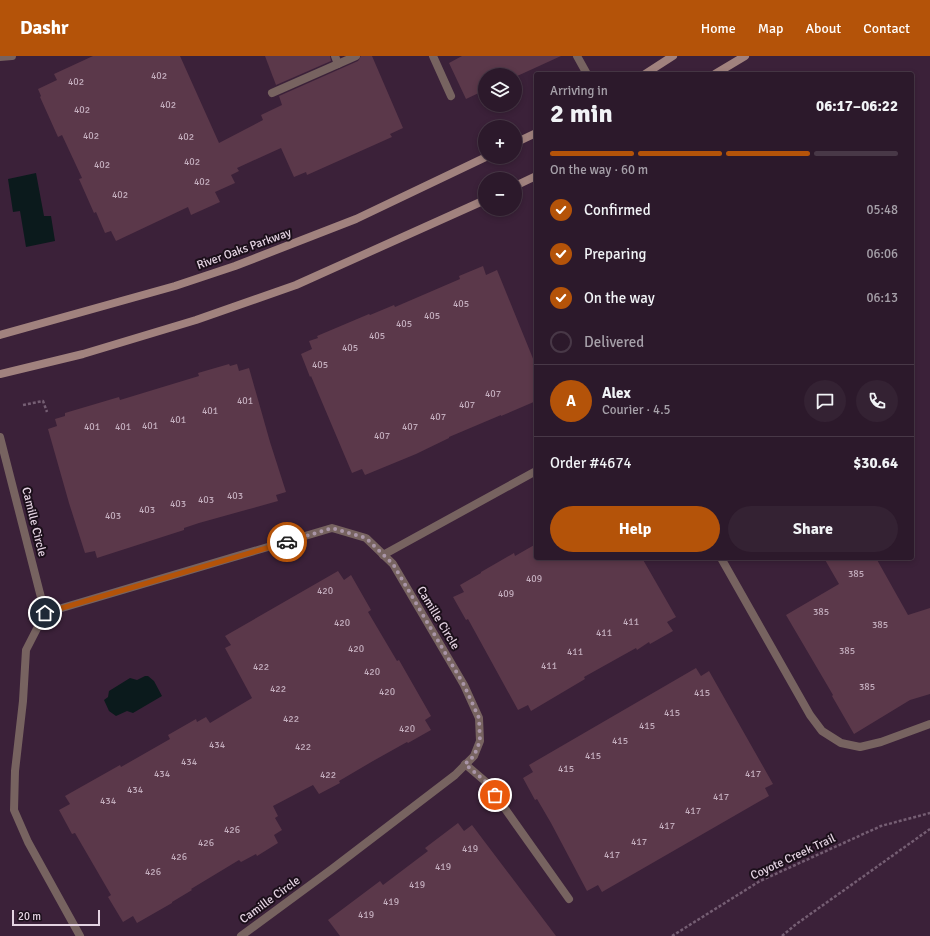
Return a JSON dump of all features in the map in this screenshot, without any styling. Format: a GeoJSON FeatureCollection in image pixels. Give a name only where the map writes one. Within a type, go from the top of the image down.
{"type":"FeatureCollection","features":[{"type":"Feature","properties":{"kind":"street"},"geometry":{"type":"LineString","coordinates":[[0,57],[12,56]]}},
{"type":"Feature","properties":{"kind":"street"},"geometry":{"type":"LineString","coordinates":[[272,93],[336,60],[356,56]]}},
{"type":"Feature","properties":{"kind":"street"},"geometry":{"type":"LineString","coordinates":[[433,56],[451,96]]}},
{"type":"Feature","properties":{"kind":"street"},"geometry":{"type":"LineString","coordinates":[[577,56],[586,72]]}},
{"type":"Feature","properties":{"kind":"street"},"geometry":{"type":"LineString","coordinates":[[648,72],[673,56]]}},
{"type":"Feature","properties":{"kind":"street"},"geometry":{"type":"LineString","coordinates":[[718,72],[745,56]]}},
{"type":"Feature","properties":{"kind":"street"},"geometry":{"type":"LineString","coordinates":[[522,140],[534,134]]}},
{"type":"Feature","properties":{"kind":"street","name":"River Oaks Parkway"},"geometry":{"type":"LineString","coordinates":[[0,335],[175,286],[234,266],[356,219],[478,161]]}},
{"type":"Feature","properties":{"kind":"street"},"geometry":{"type":"LineString","coordinates":[[522,183],[534,177]]}},
{"type":"Feature","properties":{"kind":"street"},"geometry":{"type":"LineString","coordinates":[[0,374],[83,354],[188,322],[296,285],[478,203]]}},
{"type":"Feature","properties":{"kind":"street","name":"Camille Circle"},"geometry":{"type":"LineString","coordinates":[[0,437],[45,613],[332,528],[366,538],[393,564],[460,679],[479,718],[480,741],[474,756],[455,775],[241,936]]}},
{"type":"Feature","properties":{"kind":"street"},"geometry":{"type":"LineString","coordinates":[[383,555],[534,472]]}},
{"type":"Feature","properties":{"kind":"street"},"geometry":{"type":"LineString","coordinates":[[721,560],[810,715],[822,731],[841,743],[860,747],[881,742],[930,724]]}},
{"type":"Feature","properties":{"kind":"street"},"geometry":{"type":"LineString","coordinates":[[45,613],[26,650],[23,701],[15,771],[14,810],[28,842],[80,936]]}},
{"type":"Feature","properties":{"kind":"street"},"geometry":{"type":"LineString","coordinates":[[465,764],[486,782],[569,899]]}},
{"type":"Feature","properties":{"kind":"path"},"geometry":{"type":"LineString","coordinates":[[23,405],[43,401],[47,412]]}},
{"type":"Feature","properties":{"kind":"path","name":"Coyote Creek Trail"},"geometry":{"type":"LineString","coordinates":[[672,936],[760,881],[881,826],[930,813]]}},
{"type":"Feature","properties":{"kind":"path"},"geometry":{"type":"LineString","coordinates":[[782,936],[795,925],[930,829]]}},
{"type":"Feature","properties":{"kind":"shaded area"},"geometry":{"type":"Polygon","coordinates":[[[36,173],[44,216],[51,216],[55,241],[26,247],[20,211],[13,212],[8,179],[36,173]]]}},
{"type":"Feature","properties":{"kind":"shaded area"},"geometry":{"type":"Polygon","coordinates":[[[148,676],[154,681],[162,696],[133,713],[127,711],[116,716],[109,711],[104,700],[108,697],[109,691],[130,678],[137,680],[148,676]]]}},
{"type":"Feature","properties":{"kind":"building"},"geometry":{"type":"Polygon","coordinates":[[[93,56],[180,56],[219,143],[263,120],[261,115],[282,105],[279,96],[358,61],[361,56],[372,56],[403,128],[390,134],[392,137],[307,175],[306,172],[294,177],[281,148],[237,168],[239,171],[231,175],[235,183],[215,192],[220,202],[191,215],[188,207],[116,241],[111,231],[105,233],[96,212],[94,213],[79,179],[82,178],[62,135],[58,137],[40,97],[41,96],[38,89],[57,80],[54,74],[93,56]]]}},
{"type":"Feature","properties":{"kind":"building"},"geometry":{"type":"Polygon","coordinates":[[[265,56],[330,56],[331,61],[276,85],[265,56]]]}},
{"type":"Feature","properties":{"kind":"building"},"geometry":{"type":"Polygon","coordinates":[[[462,56],[561,56],[522,74],[522,68],[478,68],[478,93],[466,99],[449,63],[462,56]]]}},
{"type":"Feature","properties":{"kind":"building"},"geometry":{"type":"Polygon","coordinates":[[[483,266],[486,275],[497,270],[534,361],[534,402],[449,437],[416,454],[365,475],[362,469],[352,473],[301,354],[312,349],[309,341],[318,338],[317,336],[369,314],[370,315],[394,305],[395,307],[460,279],[459,276],[483,266]]]}},
{"type":"Feature","properties":{"kind":"building"},"geometry":{"type":"Polygon","coordinates":[[[229,364],[230,366],[237,364],[239,371],[249,368],[286,492],[276,495],[278,501],[199,523],[184,528],[184,530],[97,558],[95,551],[85,553],[48,429],[57,426],[55,419],[65,416],[65,413],[119,397],[120,400],[199,376],[198,373],[229,364]]]}},
{"type":"Feature","properties":{"kind":"building"},"geometry":{"type":"Polygon","coordinates":[[[534,545],[534,560],[643,560],[676,617],[667,622],[673,631],[650,644],[649,642],[637,650],[636,648],[584,677],[585,679],[531,711],[528,705],[518,710],[468,619],[466,620],[453,597],[464,592],[460,585],[514,553],[515,556],[534,545]]]}},
{"type":"Feature","properties":{"kind":"building"},"geometry":{"type":"Polygon","coordinates":[[[825,560],[877,560],[908,615],[930,608],[930,694],[910,700],[854,734],[786,615],[839,584],[825,560]]]}},
{"type":"Feature","properties":{"kind":"building"},"geometry":{"type":"Polygon","coordinates":[[[338,571],[344,580],[351,575],[371,610],[368,612],[397,661],[399,660],[431,716],[425,720],[431,730],[373,761],[339,781],[340,783],[319,794],[313,785],[273,806],[278,816],[275,818],[282,830],[274,835],[278,843],[257,856],[256,854],[241,862],[239,860],[191,889],[192,890],[172,903],[137,923],[133,916],[123,922],[108,897],[111,895],[75,833],[72,834],[59,810],[70,804],[65,796],[120,765],[121,767],[170,739],[168,735],[196,719],[197,722],[206,717],[210,723],[252,698],[225,648],[231,645],[225,636],[338,571]]]}},
{"type":"Feature","properties":{"kind":"building"},"geometry":{"type":"Polygon","coordinates":[[[696,668],[701,676],[709,671],[773,784],[765,788],[769,796],[602,892],[598,885],[587,891],[551,823],[537,799],[535,800],[523,778],[533,772],[529,765],[696,668]]]}},
{"type":"Feature","properties":{"kind":"building"},"geometry":{"type":"Polygon","coordinates":[[[458,823],[464,831],[472,825],[556,936],[340,936],[328,920],[380,881],[383,885],[428,851],[425,848],[458,823]]]}},
{"type":"Feature","properties":{"kind":"way so far"},"geometry":{"type":"LineString","coordinates":[[287,542],[332,528],[366,538],[393,564],[464,685],[479,718],[480,741],[474,756],[465,764],[486,782],[495,795]]}},
{"type":"Feature","properties":{"kind":"route"},"geometry":{"type":"LineString","coordinates":[[45,613],[287,542]]}}]}
